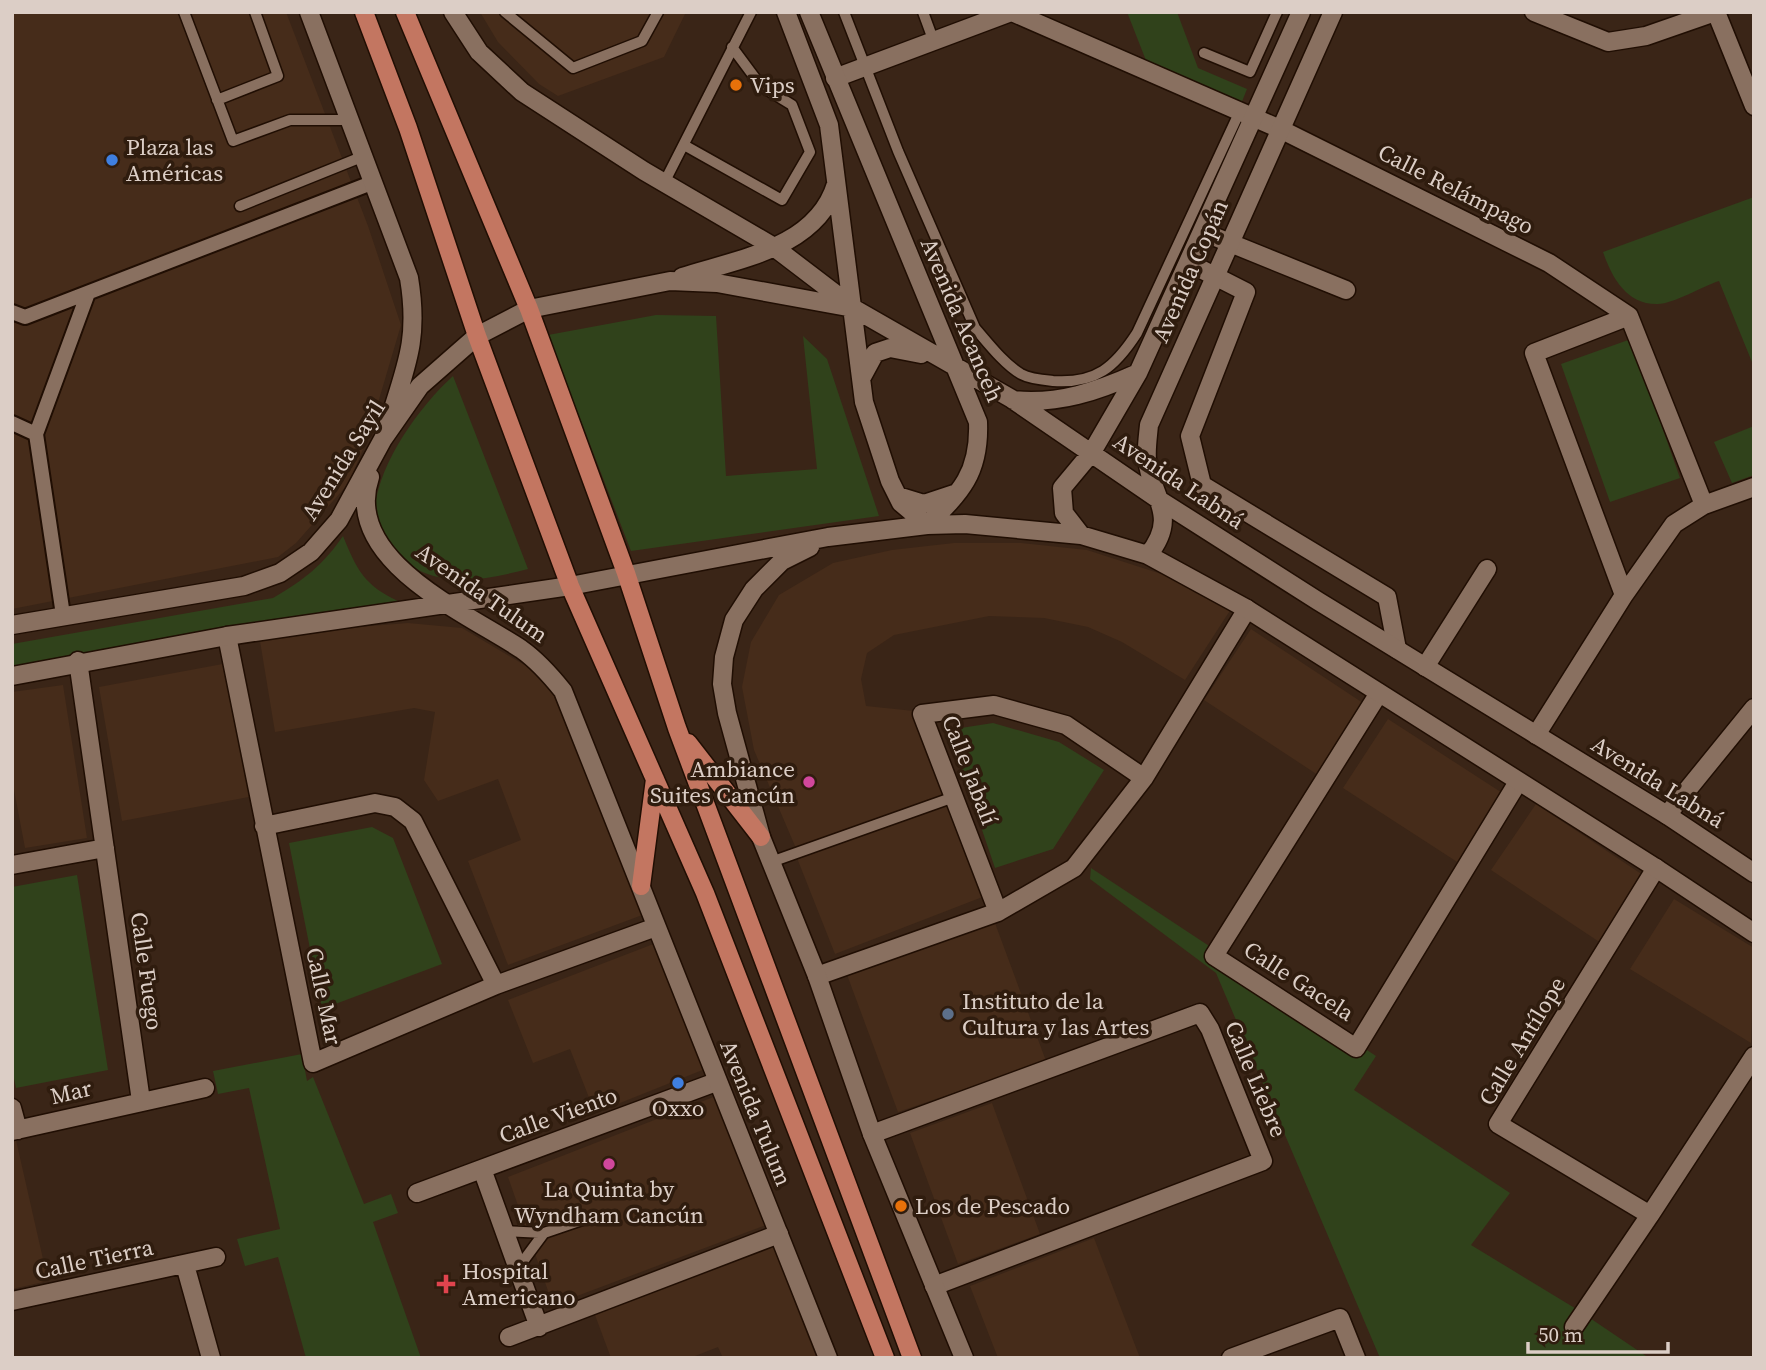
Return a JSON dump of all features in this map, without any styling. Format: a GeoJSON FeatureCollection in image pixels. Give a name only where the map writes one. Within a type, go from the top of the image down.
{"type":"FeatureCollection","features":[{"type":"Feature","properties":{"kind":"main road","name":"Avenida Tulum"},"geometry":{"type":"LineString","coordinates":[[363,12],[408,128],[477,336],[570,586],[705,893],[885,1358]]}},
{"type":"Feature","properties":{"kind":"main road"},"geometry":{"type":"LineString","coordinates":[[405,12],[529,309],[626,573],[677,729],[912,1358]]}},
{"type":"Feature","properties":{"kind":"main road"},"geometry":{"type":"LineString","coordinates":[[677,729],[761,837]]}},
{"type":"Feature","properties":{"kind":"main road"},"geometry":{"type":"LineString","coordinates":[[641,886],[655,779]]}},
{"type":"Feature","properties":{"kind":"street","name":"Avenida Tulum"},"geometry":{"type":"LineString","coordinates":[[309,12],[408,278],[415,315],[410,355],[365,491],[367,516],[375,540],[390,558],[449,605],[523,650],[546,670],[563,691],[716,1082],[828,1358]]}},
{"type":"Feature","properties":{"kind":"street"},"geometry":{"type":"LineString","coordinates":[[453,12],[479,52],[522,92],[664,183],[774,247],[853,307]]}},
{"type":"Feature","properties":{"kind":"street"},"geometry":{"type":"LineString","coordinates":[[786,12],[829,125],[838,177],[864,402],[873,434],[898,496],[927,525]]}},
{"type":"Feature","properties":{"kind":"street","name":"Avenida Acanceh"},"geometry":{"type":"LineString","coordinates":[[809,12],[978,422],[976,456],[964,487],[927,525]]}},
{"type":"Feature","properties":{"kind":"street"},"geometry":{"type":"LineString","coordinates":[[835,78],[1012,12]]}},
{"type":"Feature","properties":{"kind":"street","name":"Calle Relámpago"},"geometry":{"type":"LineString","coordinates":[[1012,12],[1280,129],[1549,263],[1629,316]]}},
{"type":"Feature","properties":{"kind":"street","name":"Avenida Copán"},"geometry":{"type":"LineString","coordinates":[[1081,535],[1068,520],[1061,496],[1067,479],[1092,452],[1138,373],[1203,232],[1247,114],[1301,12]]}},
{"type":"Feature","properties":{"kind":"street","name":"Avenida Copán"},"geometry":{"type":"LineString","coordinates":[[1149,555],[1162,530],[1161,501],[1147,460],[1149,425],[1333,12]]}},
{"type":"Feature","properties":{"kind":"street"},"geometry":{"type":"LineString","coordinates":[[1534,12],[1608,42],[1646,36],[1715,12],[1754,106]]}},
{"type":"Feature","properties":{"kind":"street"},"geometry":{"type":"LineString","coordinates":[[670,281],[774,247],[820,217],[831,200],[838,177]]}},
{"type":"Feature","properties":{"kind":"street"},"geometry":{"type":"LineString","coordinates":[[12,312],[25,317],[374,182]]}},
{"type":"Feature","properties":{"kind":"street"},"geometry":{"type":"LineString","coordinates":[[1203,232],[1346,290]]}},
{"type":"Feature","properties":{"kind":"street"},"geometry":{"type":"LineString","coordinates":[[1189,263],[1246,292],[1190,436],[1202,485],[1387,597],[1397,649]]}},
{"type":"Feature","properties":{"kind":"street","name":"Avenida Labná"},"geometry":{"type":"LineString","coordinates":[[529,309],[670,281],[717,283],[853,307],[1012,399],[1161,501],[1754,873]]}},
{"type":"Feature","properties":{"kind":"street"},"geometry":{"type":"LineString","coordinates":[[63,615],[36,434],[88,293]]}},
{"type":"Feature","properties":{"kind":"street","name":"Avenida Sayil"},"geometry":{"type":"LineString","coordinates":[[12,625],[244,586],[280,573],[311,552],[339,520],[383,439],[420,386],[477,336],[529,309]]}},
{"type":"Feature","properties":{"kind":"street"},"geometry":{"type":"LineString","coordinates":[[1624,595],[1534,353],[1629,316],[1704,505]]}},
{"type":"Feature","properties":{"kind":"street"},"geometry":{"type":"LineString","coordinates":[[862,377],[875,353],[890,348],[904,349],[954,365]]}},
{"type":"Feature","properties":{"kind":"street"},"geometry":{"type":"LineString","coordinates":[[1012,399],[1045,401],[1085,394],[1138,373]]}},
{"type":"Feature","properties":{"kind":"street"},"geometry":{"type":"LineString","coordinates":[[12,423],[36,434]]}},
{"type":"Feature","properties":{"kind":"street"},"geometry":{"type":"LineString","coordinates":[[898,496],[924,504],[951,496],[964,487]]}},
{"type":"Feature","properties":{"kind":"street"},"geometry":{"type":"LineString","coordinates":[[1536,735],[1624,595],[1674,524],[1704,505],[1754,487]]}},
{"type":"Feature","properties":{"kind":"street"},"geometry":{"type":"LineString","coordinates":[[12,676],[78,661],[227,635],[570,586],[626,573],[716,560],[828,537],[927,525],[1007,526],[1081,535],[1149,555],[1247,609],[1754,933]]}},
{"type":"Feature","properties":{"kind":"street"},"geometry":{"type":"LineString","coordinates":[[828,537],[782,561],[754,589],[734,620],[724,657],[722,684],[727,713],[761,837],[817,976],[872,1133],[964,1358]]}},
{"type":"Feature","properties":{"kind":"street"},"geometry":{"type":"LineString","coordinates":[[1425,667],[1487,569]]}},
{"type":"Feature","properties":{"kind":"street"},"geometry":{"type":"LineString","coordinates":[[817,976],[998,912],[1074,868],[1143,778],[1247,609]]}},
{"type":"Feature","properties":{"kind":"street","name":"Calle Mar"},"geometry":{"type":"LineString","coordinates":[[227,635],[313,1063],[496,985],[656,927]]}},
{"type":"Feature","properties":{"kind":"street","name":"Calle Fuego"},"geometry":{"type":"LineString","coordinates":[[78,661],[141,1101]]}},
{"type":"Feature","properties":{"kind":"street","name":"Calle Gacela"},"geometry":{"type":"LineString","coordinates":[[1378,693],[1214,956],[1356,1048],[1518,782]]}},
{"type":"Feature","properties":{"kind":"street","name":"Calle Jabalí"},"geometry":{"type":"LineString","coordinates":[[998,912],[922,714],[994,705],[1066,725],[1143,778]]}},
{"type":"Feature","properties":{"kind":"street"},"geometry":{"type":"LineString","coordinates":[[1667,816],[1754,708]]}},
{"type":"Feature","properties":{"kind":"street"},"geometry":{"type":"LineString","coordinates":[[264,825],[375,803],[395,807],[412,821],[496,985]]}},
{"type":"Feature","properties":{"kind":"street"},"geometry":{"type":"LineString","coordinates":[[12,865],[105,848]]}},
{"type":"Feature","properties":{"kind":"street","name":"Calle Antílope"},"geometry":{"type":"LineString","coordinates":[[1650,1215],[1498,1124],[1656,868]]}},
{"type":"Feature","properties":{"kind":"street","name":"Calle Liebre"},"geometry":{"type":"LineString","coordinates":[[872,1133],[1200,1013],[1210,1029],[1264,1161],[934,1286]]}},
{"type":"Feature","properties":{"kind":"street"},"geometry":{"type":"LineString","coordinates":[[1574,1327],[1754,1056]]}},
{"type":"Feature","properties":{"kind":"street","name":"Calle Viento"},"geometry":{"type":"LineString","coordinates":[[417,1193],[716,1082]]}},
{"type":"Feature","properties":{"kind":"street"},"geometry":{"type":"LineString","coordinates":[[141,1101],[205,1088]]}},
{"type":"Feature","properties":{"kind":"street","name":"Mar"},"geometry":{"type":"LineString","coordinates":[[15,1130],[141,1101]]}},
{"type":"Feature","properties":{"kind":"street"},"geometry":{"type":"LineString","coordinates":[[12,1108],[15,1130]]}},
{"type":"Feature","properties":{"kind":"street"},"geometry":{"type":"LineString","coordinates":[[482,1170],[539,1327]]}},
{"type":"Feature","properties":{"kind":"street"},"geometry":{"type":"LineString","coordinates":[[509,1337],[779,1234]]}},
{"type":"Feature","properties":{"kind":"street","name":"Calle Tierra"},"geometry":{"type":"LineString","coordinates":[[12,1301],[216,1257]]}},
{"type":"Feature","properties":{"kind":"street","name":"Calle Tierra"},"geometry":{"type":"LineString","coordinates":[[185,1265],[211,1358]]}},
{"type":"Feature","properties":{"kind":"street"},"geometry":{"type":"LineString","coordinates":[[1231,1358],[1340,1318],[1356,1358]]}},
{"type":"Feature","properties":{"kind":"lane"},"geometry":{"type":"LineString","coordinates":[[184,12],[233,141],[290,120],[351,120]]}},
{"type":"Feature","properties":{"kind":"lane"},"geometry":{"type":"LineString","coordinates":[[218,100],[278,76],[255,12]]}},
{"type":"Feature","properties":{"kind":"lane"},"geometry":{"type":"LineString","coordinates":[[505,12],[573,68],[642,41],[658,12]]}},
{"type":"Feature","properties":{"kind":"lane"},"geometry":{"type":"LineString","coordinates":[[664,183],[751,12]]}},
{"type":"Feature","properties":{"kind":"lane"},"geometry":{"type":"LineString","coordinates":[[844,12],[975,328],[1021,374],[1046,380],[1081,381],[1102,372],[1122,356],[1247,114]]}},
{"type":"Feature","properties":{"kind":"lane"},"geometry":{"type":"LineString","coordinates":[[923,12],[934,42]]}},
{"type":"Feature","properties":{"kind":"lane"},"geometry":{"type":"LineString","coordinates":[[1204,53],[1250,72],[1276,12]]}},
{"type":"Feature","properties":{"kind":"lane"},"geometry":{"type":"LineString","coordinates":[[684,145],[782,200],[810,152],[792,105],[761,86],[732,47]]}},
{"type":"Feature","properties":{"kind":"lane"},"geometry":{"type":"LineString","coordinates":[[240,206],[364,156]]}},
{"type":"Feature","properties":{"kind":"lane"},"geometry":{"type":"LineString","coordinates":[[771,862],[954,796]]}},
{"type":"Feature","properties":{"kind":"lane"},"geometry":{"type":"LineString","coordinates":[[505,1231],[544,1233],[582,1220]]}},
{"type":"Feature","properties":{"kind":"lane"},"geometry":{"type":"LineString","coordinates":[[517,1268],[544,1233]]}},
{"type":"Feature","properties":{"kind":"shaded area"},"geometry":{"type":"Polygon","coordinates":[[[12,12],[286,12],[368,226],[401,325],[367,440],[348,484],[296,543],[278,557],[12,609],[12,12]]]}},
{"type":"Feature","properties":{"kind":"shaded area"},"geometry":{"type":"Polygon","coordinates":[[[480,12],[686,12],[664,57],[558,96],[539,84],[498,42],[480,12]]]}},
{"type":"Feature","properties":{"kind":"shaded area"},"geometry":{"type":"Polygon","coordinates":[[[954,543],[1021,543],[1087,550],[1180,580],[1231,609],[1185,680],[1122,642],[1088,627],[1044,618],[989,616],[894,635],[867,653],[861,679],[866,706],[914,711],[945,795],[798,853],[754,750],[742,687],[751,642],[779,595],[833,563],[892,550],[954,543]]]}},
{"type":"Feature","properties":{"kind":"shaded area"},"geometry":{"type":"Polygon","coordinates":[[[408,623],[462,628],[538,673],[561,696],[645,914],[508,965],[468,861],[521,840],[498,779],[438,801],[424,780],[435,712],[414,708],[275,732],[259,635],[408,623]]]}},
{"type":"Feature","properties":{"kind":"shaded area"},"geometry":{"type":"Polygon","coordinates":[[[1251,629],[1369,707],[1321,777],[1204,700],[1251,629]]]}},
{"type":"Feature","properties":{"kind":"shaded area"},"geometry":{"type":"Polygon","coordinates":[[[228,663],[254,796],[122,821],[99,687],[228,663]]]}},
{"type":"Feature","properties":{"kind":"shaded area"},"geometry":{"type":"Polygon","coordinates":[[[63,685],[87,838],[25,848],[12,779],[12,692],[63,685]]]}},
{"type":"Feature","properties":{"kind":"shaded area"},"geometry":{"type":"Polygon","coordinates":[[[1388,719],[1510,798],[1465,867],[1343,788],[1388,719]]]}},
{"type":"Feature","properties":{"kind":"shaded area"},"geometry":{"type":"Polygon","coordinates":[[[948,800],[985,896],[835,954],[797,858],[948,800]]]}},
{"type":"Feature","properties":{"kind":"shaded area"},"geometry":{"type":"Polygon","coordinates":[[[1536,804],[1658,885],[1613,951],[1491,870],[1536,804]]]}},
{"type":"Feature","properties":{"kind":"shaded area"},"geometry":{"type":"Polygon","coordinates":[[[1674,899],[1754,948],[1751,1043],[1630,969],[1674,899]]]}},
{"type":"Feature","properties":{"kind":"shaded area","name":"Instituto de la Cultura y las Artes"},"geometry":{"type":"Polygon","coordinates":[[[992,915],[1046,1061],[898,1112],[846,972],[992,915]]]}},
{"type":"Feature","properties":{"kind":"shaded area"},"geometry":{"type":"Polygon","coordinates":[[[656,943],[705,1069],[595,1113],[570,1049],[533,1063],[508,1000],[656,943]]]}},
{"type":"Feature","properties":{"kind":"shaded area"},"geometry":{"type":"Polygon","coordinates":[[[716,1096],[766,1225],[553,1305],[508,1177],[716,1096]]]}},
{"type":"Feature","properties":{"kind":"shaded area"},"geometry":{"type":"Polygon","coordinates":[[[992,1103],[1040,1234],[958,1264],[910,1133],[992,1103]]]}},
{"type":"Feature","properties":{"kind":"shaded area"},"geometry":{"type":"Polygon","coordinates":[[[16,1140],[48,1281],[12,1289],[12,1141],[16,1140]]]}},
{"type":"Feature","properties":{"kind":"shaded area"},"geometry":{"type":"Polygon","coordinates":[[[1094,1238],[1140,1358],[998,1358],[970,1286],[1094,1238]]]}},
{"type":"Feature","properties":{"kind":"shaded area"},"geometry":{"type":"Polygon","coordinates":[[[773,1244],[818,1358],[723,1358],[718,1347],[690,1358],[611,1358],[595,1315],[773,1244]]]}},
{"type":"Feature","properties":{"kind":"green space"},"geometry":{"type":"Polygon","coordinates":[[[1127,12],[1177,12],[1198,68],[1247,89],[1241,104],[1147,63],[1127,12]]]}},
{"type":"Feature","properties":{"kind":"green space"},"geometry":{"type":"Polygon","coordinates":[[[1754,197],[1754,367],[1719,281],[1672,301],[1647,303],[1629,295],[1622,288],[1603,252],[1754,197]]]}},
{"type":"Feature","properties":{"kind":"green space"},"geometry":{"type":"Polygon","coordinates":[[[656,315],[716,316],[726,476],[817,469],[803,336],[827,359],[879,516],[631,551],[548,335],[656,315]]]}},
{"type":"Feature","properties":{"kind":"green space"},"geometry":{"type":"Polygon","coordinates":[[[1631,339],[1680,478],[1610,502],[1561,364],[1631,339]]]}},
{"type":"Feature","properties":{"kind":"green space"},"geometry":{"type":"Polygon","coordinates":[[[453,376],[528,569],[470,579],[433,576],[416,569],[401,557],[377,521],[375,507],[378,489],[393,453],[415,419],[453,376]]]}},
{"type":"Feature","properties":{"kind":"green space"},"geometry":{"type":"Polygon","coordinates":[[[1754,426],[1754,475],[1732,483],[1714,442],[1754,426]]]}},
{"type":"Feature","properties":{"kind":"green space"},"geometry":{"type":"Polygon","coordinates":[[[343,536],[363,575],[377,589],[398,601],[12,667],[12,644],[273,598],[312,571],[343,536]]]}},
{"type":"Feature","properties":{"kind":"green space"},"geometry":{"type":"Polygon","coordinates":[[[993,723],[1059,742],[1104,770],[1053,849],[995,868],[948,730],[993,723]]]}},
{"type":"Feature","properties":{"kind":"green space"},"geometry":{"type":"Polygon","coordinates":[[[372,827],[393,838],[442,964],[322,1009],[289,843],[372,827]]]}},
{"type":"Feature","properties":{"kind":"green space"},"geometry":{"type":"Polygon","coordinates":[[[1091,868],[1376,1056],[1354,1090],[1510,1193],[1471,1245],[1578,1310],[1649,1358],[1380,1358],[1216,973],[1090,879],[1091,868]]]}},
{"type":"Feature","properties":{"kind":"green space"},"geometry":{"type":"Polygon","coordinates":[[[77,875],[108,1070],[16,1088],[12,1069],[12,887],[77,875]]]}},
{"type":"Feature","properties":{"kind":"green space"},"geometry":{"type":"Polygon","coordinates":[[[302,1054],[307,1081],[313,1077],[364,1204],[391,1194],[398,1213],[373,1222],[421,1358],[306,1358],[278,1257],[245,1266],[237,1239],[280,1229],[249,1088],[218,1094],[213,1071],[302,1054]]]}},
{"type":"Feature","properties":{"kind":"place","name":"Vips"},"geometry":{"type":"Point","coordinates":[736,85]}},
{"type":"Feature","properties":{"kind":"place","name":"Plaza las Américas"},"geometry":{"type":"Point","coordinates":[112,160]}},
{"type":"Feature","properties":{"kind":"place","name":"Ambiance Suites Cancún"},"geometry":{"type":"Point","coordinates":[809,782]}},
{"type":"Feature","properties":{"kind":"place","name":"Instituto de la Cultura y las Artes"},"geometry":{"type":"Point","coordinates":[948,1014]}},
{"type":"Feature","properties":{"kind":"place","name":"Oxxo"},"geometry":{"type":"Point","coordinates":[678,1083]}},
{"type":"Feature","properties":{"kind":"place","name":"La Quinta by Wyndham Cancún"},"geometry":{"type":"Point","coordinates":[609,1164]}},
{"type":"Feature","properties":{"kind":"place","name":"Los de Pescado"},"geometry":{"type":"Point","coordinates":[901,1206]}},
{"type":"Feature","properties":{"kind":"place","name":"Hospital Americano"},"geometry":{"type":"Point","coordinates":[446,1284]}}]}
